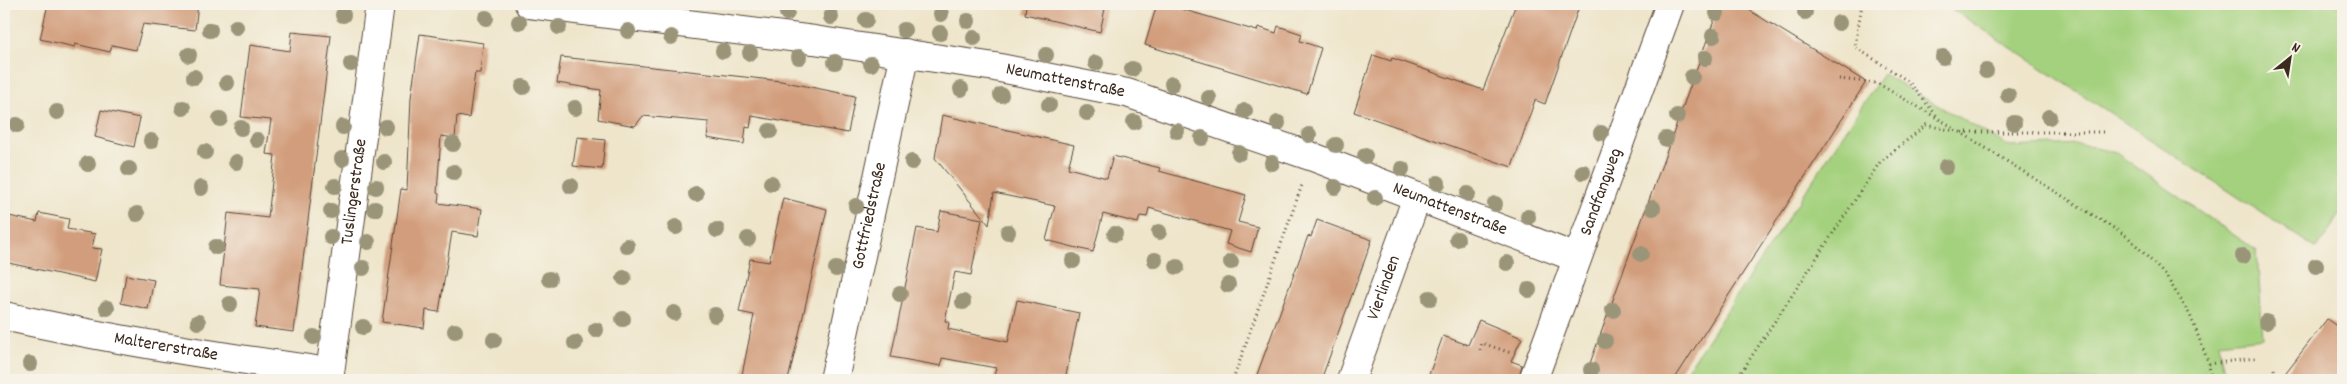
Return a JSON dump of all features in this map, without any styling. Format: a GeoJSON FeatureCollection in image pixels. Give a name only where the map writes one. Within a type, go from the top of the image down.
{"type":"FeatureCollection","features":[{"type":"Feature","properties":{"kind":"street","name":"Tuslingerstraße"},"geometry":{"type":"LineString","coordinates":[[330,376],[380,4]]}},
{"type":"Feature","properties":{"kind":"street","name":"Neumattenstraße"},"geometry":{"type":"LineString","coordinates":[[529,4],[994,67],[1127,94],[1313,157],[1577,258]]}},
{"type":"Feature","properties":{"kind":"street","name":"Sandfangweg"},"geometry":{"type":"LineString","coordinates":[[1536,372],[1670,4]]}},
{"type":"Feature","properties":{"kind":"street","name":"Gottfriedstraße"},"geometry":{"type":"LineString","coordinates":[[834,380],[905,54]]}},
{"type":"Feature","properties":{"kind":"street","name":"Vierlinden"},"geometry":{"type":"LineString","coordinates":[[1351,380],[1417,197]]}},
{"type":"Feature","properties":{"kind":"street","name":"Maltererstraße"},"geometry":{"type":"LineString","coordinates":[[4,316],[75,332],[330,376]]}},
{"type":"Feature","properties":{"kind":"path"},"geometry":{"type":"LineString","coordinates":[[1862,4],[1855,46],[1908,81],[1939,119]]}},
{"type":"Feature","properties":{"kind":"path"},"geometry":{"type":"LineString","coordinates":[[1840,79],[1877,83],[1939,119],[2128,236],[2166,276],[2190,315],[2209,364],[2211,380]]}},
{"type":"Feature","properties":{"kind":"path"},"geometry":{"type":"LineString","coordinates":[[1736,380],[1880,162],[1926,125],[1960,132],[2104,132]]}},
{"type":"Feature","properties":{"kind":"path"},"geometry":{"type":"LineString","coordinates":[[1233,380],[1313,157]]}},
{"type":"Feature","properties":{"kind":"path"},"geometry":{"type":"LineString","coordinates":[[1480,350],[1482,343],[1536,372]]}},
{"type":"Feature","properties":{"kind":"path"},"geometry":{"type":"LineString","coordinates":[[2209,364],[2255,358]]}},
{"type":"Feature","properties":{"kind":"path"},"geometry":{"type":"LineString","coordinates":[[2274,369],[2276,380]]}},
{"type":"Feature","properties":{"kind":"green space"},"geometry":{"type":"Polygon","coordinates":[[[1956,4],[2343,4],[2343,209],[2317,249],[1952,9],[1956,4]]]}},
{"type":"Feature","properties":{"kind":"green space"},"geometry":{"type":"Polygon","coordinates":[[[1883,74],[2010,147],[2080,144],[2116,153],[2257,251],[2263,338],[2218,343],[2226,380],[1681,380],[1883,74]]]}},
{"type":"Feature","properties":{"kind":"building"},"geometry":{"type":"Polygon","coordinates":[[[48,4],[198,4],[195,30],[143,24],[136,50],[112,45],[110,52],[40,39],[48,4]]]}},
{"type":"Feature","properties":{"kind":"building"},"geometry":{"type":"Polygon","coordinates":[[[1026,4],[1106,4],[1100,32],[1025,14],[1026,4]]]}},
{"type":"Feature","properties":{"kind":"building"},"geometry":{"type":"Polygon","coordinates":[[[1157,4],[1164,4],[1257,31],[1258,27],[1276,33],[1278,26],[1302,34],[1300,41],[1321,48],[1307,94],[1145,45],[1157,4]]]}},
{"type":"Feature","properties":{"kind":"building"},"geometry":{"type":"Polygon","coordinates":[[[1516,4],[1580,4],[1545,104],[1535,100],[1512,167],[1354,112],[1373,55],[1391,61],[1392,58],[1483,90],[1516,4]]]}},
{"type":"Feature","properties":{"kind":"building"},"geometry":{"type":"Polygon","coordinates":[[[1720,4],[1739,4],[1866,82],[1674,380],[1584,380],[1720,4]]]}},
{"type":"Feature","properties":{"kind":"building"},"geometry":{"type":"Polygon","coordinates":[[[292,32],[331,36],[294,332],[255,327],[260,289],[220,285],[228,213],[268,218],[275,155],[266,154],[271,120],[241,117],[250,45],[290,51],[292,32]]]}},
{"type":"Feature","properties":{"kind":"building"},"geometry":{"type":"Polygon","coordinates":[[[420,34],[483,43],[480,73],[475,73],[469,118],[457,116],[455,138],[441,136],[437,193],[439,194],[438,203],[482,209],[478,236],[452,232],[439,312],[426,310],[424,328],[382,322],[401,189],[407,190],[411,98],[420,34]]]}},
{"type":"Feature","properties":{"kind":"building"},"geometry":{"type":"Polygon","coordinates":[[[561,57],[781,81],[855,96],[848,133],[752,116],[750,128],[746,127],[744,144],[707,138],[709,122],[643,116],[635,126],[598,119],[601,90],[557,83],[561,57]]]}},
{"type":"Feature","properties":{"kind":"building"},"geometry":{"type":"Polygon","coordinates":[[[101,110],[140,118],[134,147],[95,137],[101,110]]]}},
{"type":"Feature","properties":{"kind":"building"},"geometry":{"type":"Polygon","coordinates":[[[942,115],[1074,145],[1068,168],[1107,178],[1113,156],[1160,168],[1159,171],[1246,195],[1238,222],[1258,227],[1251,252],[1226,244],[1230,231],[1149,208],[1147,217],[1140,216],[1138,223],[1103,214],[1093,252],[1046,240],[1055,206],[994,193],[989,225],[935,158],[942,115]]]}},
{"type":"Feature","properties":{"kind":"building"},"geometry":{"type":"Polygon","coordinates":[[[577,137],[605,140],[602,169],[573,166],[577,137]]]}},
{"type":"Feature","properties":{"kind":"building"},"geometry":{"type":"Polygon","coordinates":[[[783,198],[827,209],[799,334],[788,380],[741,380],[754,315],[739,312],[750,259],[769,262],[783,198]]]}},
{"type":"Feature","properties":{"kind":"building"},"geometry":{"type":"Polygon","coordinates":[[[941,211],[982,219],[971,275],[955,272],[945,321],[949,322],[948,329],[1008,342],[1017,300],[1079,313],[1065,380],[993,380],[996,368],[942,358],[941,366],[891,357],[917,228],[937,232],[941,211]]]}},
{"type":"Feature","properties":{"kind":"building"},"geometry":{"type":"Polygon","coordinates":[[[39,213],[69,219],[67,229],[95,234],[92,248],[102,249],[95,282],[4,262],[4,225],[7,226],[9,216],[37,222],[39,213]]]}},
{"type":"Feature","properties":{"kind":"building"},"geometry":{"type":"Polygon","coordinates":[[[1317,220],[1372,240],[1321,380],[1255,380],[1308,236],[1311,237],[1317,220]]]}},
{"type":"Feature","properties":{"kind":"building"},"geometry":{"type":"Polygon","coordinates":[[[126,275],[154,280],[148,309],[121,303],[126,275]]]}},
{"type":"Feature","properties":{"kind":"building"},"geometry":{"type":"Polygon","coordinates":[[[2327,319],[2343,331],[2343,380],[2280,380],[2327,319]]]}},
{"type":"Feature","properties":{"kind":"building"},"geometry":{"type":"Polygon","coordinates":[[[1479,320],[1522,338],[1511,361],[1522,365],[1518,380],[1427,380],[1443,336],[1468,345],[1479,320]]]}}]}
